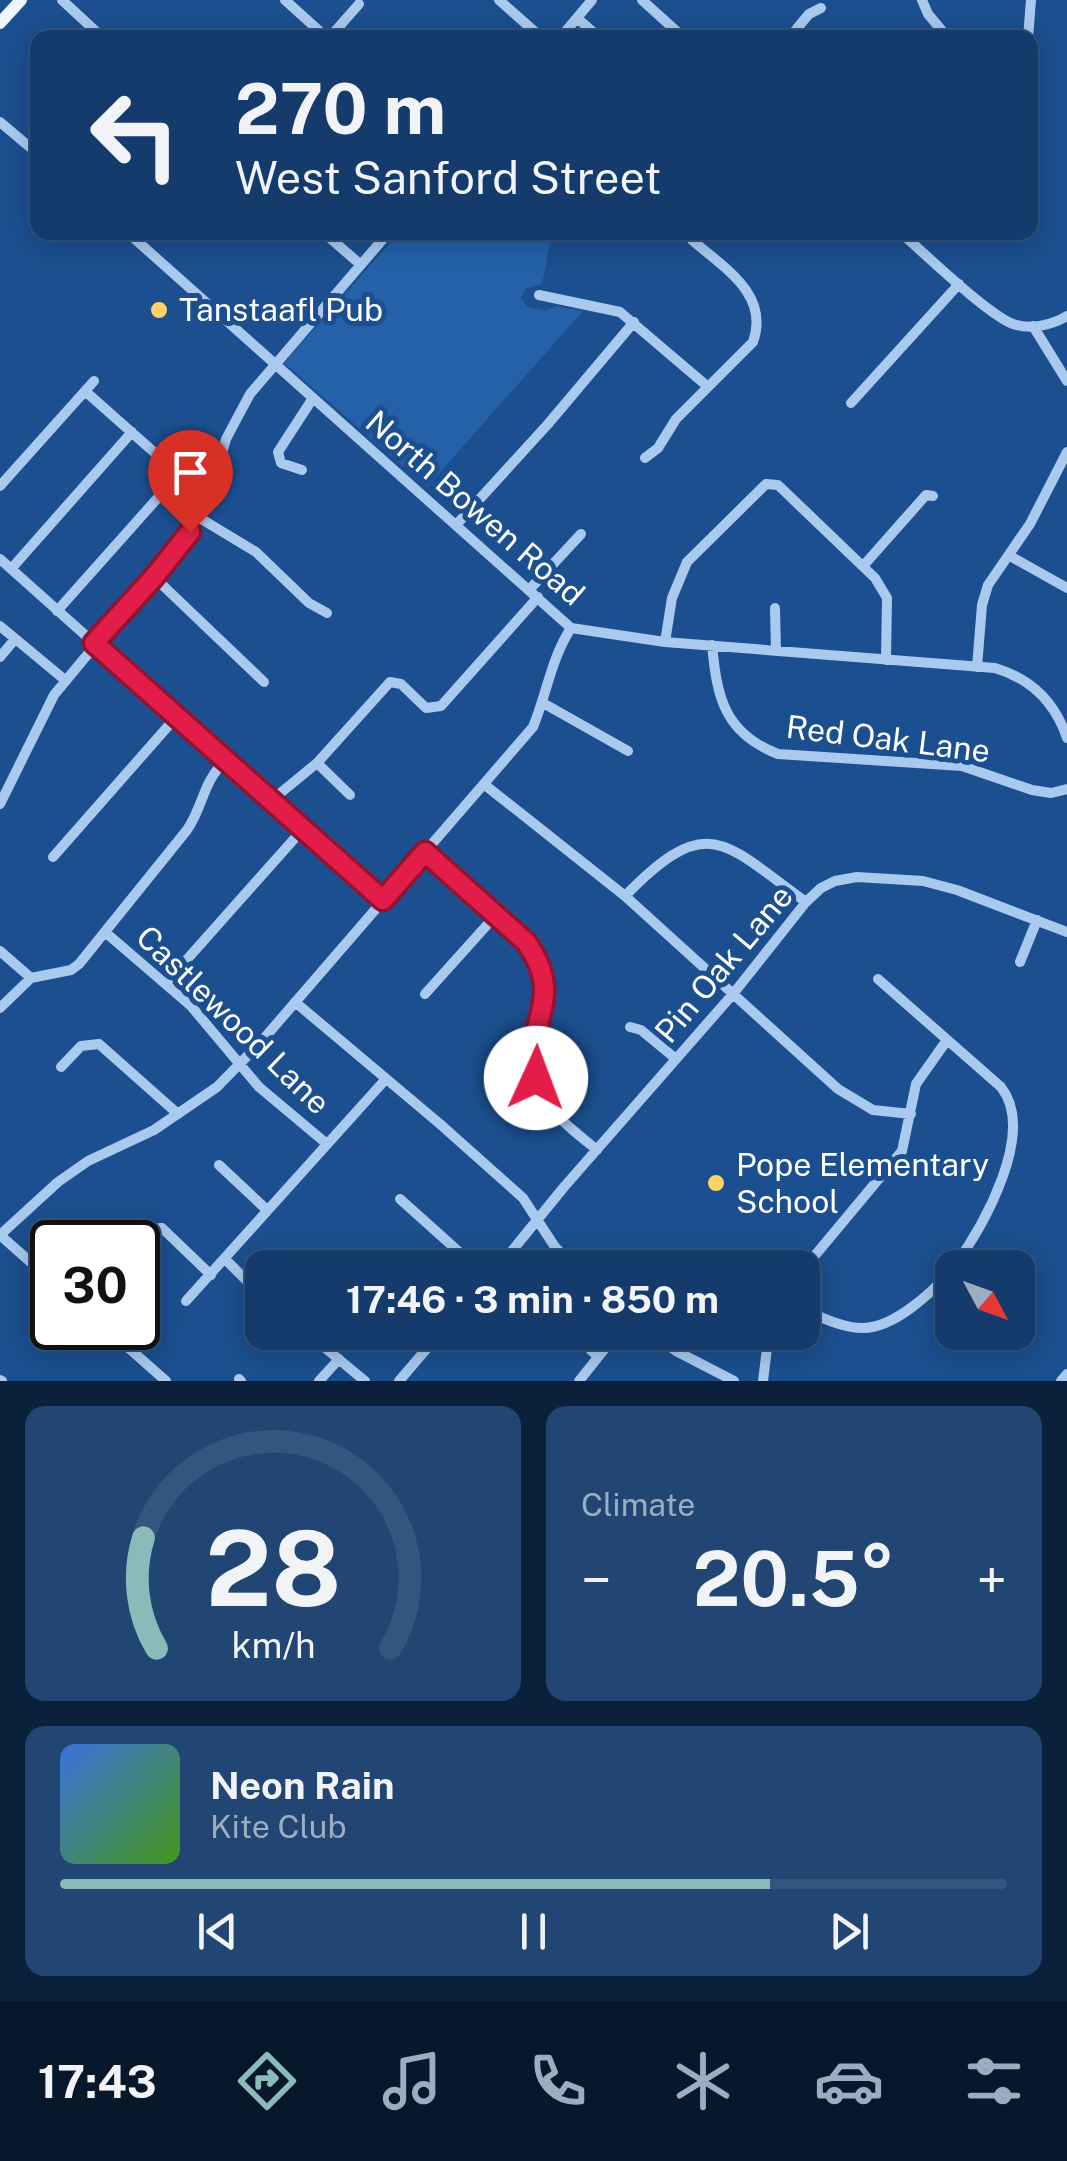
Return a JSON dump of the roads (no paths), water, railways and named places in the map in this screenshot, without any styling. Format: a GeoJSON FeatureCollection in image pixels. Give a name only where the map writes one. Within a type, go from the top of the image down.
{"type":"FeatureCollection","features":[{"type":"Feature","properties":{"kind":"main road"},"geometry":{"type":"LineString","coordinates":[[0,23],[20,0]]}},
{"type":"Feature","properties":{"kind":"street"},"geometry":{"type":"LineString","coordinates":[[62,0],[94,30]]}},
{"type":"Feature","properties":{"kind":"street"},"geometry":{"type":"LineString","coordinates":[[285,0],[319,30]]}},
{"type":"Feature","properties":{"kind":"street"},"geometry":{"type":"LineString","coordinates":[[499,0],[533,30]]}},
{"type":"Feature","properties":{"kind":"street"},"geometry":{"type":"LineString","coordinates":[[567,30],[592,0]]}},
{"type":"Feature","properties":{"kind":"street"},"geometry":{"type":"LineString","coordinates":[[642,0],[675,30]]}},
{"type":"Feature","properties":{"kind":"street"},"geometry":{"type":"LineString","coordinates":[[922,0],[941,30]]}},
{"type":"Feature","properties":{"kind":"street"},"geometry":{"type":"LineString","coordinates":[[1029,30],[1031,0]]}},
{"type":"Feature","properties":{"kind":"street"},"geometry":{"type":"LineString","coordinates":[[335,30],[359,4]]}},
{"type":"Feature","properties":{"kind":"street"},"geometry":{"type":"LineString","coordinates":[[799,30],[810,14],[821,8]]}},
{"type":"Feature","properties":{"kind":"street"},"geometry":{"type":"LineString","coordinates":[[577,18],[591,30]]}},
{"type":"Feature","properties":{"kind":"street"},"geometry":{"type":"LineString","coordinates":[[0,122],[30,147]]}},
{"type":"Feature","properties":{"kind":"street","name":"North Bowen Road"},"geometry":{"type":"LineString","coordinates":[[137,240],[571,628],[664,642],[977,666],[1010,672],[1054,707],[1067,738]]}},
{"type":"Feature","properties":{"kind":"street"},"geometry":{"type":"LineString","coordinates":[[332,240],[360,266]]}},
{"type":"Feature","properties":{"kind":"street"},"geometry":{"type":"LineString","coordinates":[[0,804],[41,717],[65,680],[154,577],[198,517],[234,423],[250,394],[382,240]]}},
{"type":"Feature","properties":{"kind":"street"},"geometry":{"type":"LineString","coordinates":[[645,458],[658,448],[676,420],[707,386],[754,342],[758,316],[748,290],[692,240]]}},
{"type":"Feature","properties":{"kind":"street"},"geometry":{"type":"LineString","coordinates":[[909,240],[959,284],[1014,324],[1051,324],[1067,316]]}},
{"type":"Feature","properties":{"kind":"street"},"geometry":{"type":"LineString","coordinates":[[851,402],[959,284]]}},
{"type":"Feature","properties":{"kind":"street"},"geometry":{"type":"LineString","coordinates":[[540,296],[610,308],[634,322],[707,386]]}},
{"type":"Feature","properties":{"kind":"street"},"geometry":{"type":"LineString","coordinates":[[456,525],[634,322]]}},
{"type":"Feature","properties":{"kind":"street"},"geometry":{"type":"LineString","coordinates":[[1033,326],[1067,381]]}},
{"type":"Feature","properties":{"kind":"street"},"geometry":{"type":"LineString","coordinates":[[0,486],[94,381]]}},
{"type":"Feature","properties":{"kind":"street"},"geometry":{"type":"LineString","coordinates":[[85,391],[182,477],[214,481]]}},
{"type":"Feature","properties":{"kind":"street"},"geometry":{"type":"LineString","coordinates":[[302,470],[281,463],[278,452],[313,398]]}},
{"type":"Feature","properties":{"kind":"street"},"geometry":{"type":"LineString","coordinates":[[11,569],[132,432]]}},
{"type":"Feature","properties":{"kind":"street"},"geometry":{"type":"LineString","coordinates":[[977,666],[982,605],[988,585],[1010,556],[1067,452]]}},
{"type":"Feature","properties":{"kind":"street"},"geometry":{"type":"LineString","coordinates":[[58,610],[171,483],[182,477]]}},
{"type":"Feature","properties":{"kind":"street"},"geometry":{"type":"LineString","coordinates":[[664,642],[672,598],[687,562],[766,484],[782,488],[864,565],[887,598],[886,660]]}},
{"type":"Feature","properties":{"kind":"street"},"geometry":{"type":"LineString","coordinates":[[864,565],[926,495],[934,496]]}},
{"type":"Feature","properties":{"kind":"street"},"geometry":{"type":"LineString","coordinates":[[198,517],[256,552],[309,603],[327,613]]}},
{"type":"Feature","properties":{"kind":"street"},"geometry":{"type":"LineString","coordinates":[[272,800],[317,763],[390,682],[401,684],[426,708],[441,706],[581,534]]}},
{"type":"Feature","properties":{"kind":"street"},"geometry":{"type":"LineString","coordinates":[[1010,556],[1067,588]]}},
{"type":"Feature","properties":{"kind":"street"},"geometry":{"type":"LineString","coordinates":[[0,559],[383,900]]}},
{"type":"Feature","properties":{"kind":"street"},"geometry":{"type":"LineString","coordinates":[[154,577],[264,682]]}},
{"type":"Feature","properties":{"kind":"street"},"geometry":{"type":"LineString","coordinates":[[775,608],[776,650]]}},
{"type":"Feature","properties":{"kind":"street"},"geometry":{"type":"LineString","coordinates":[[0,626],[65,680]]}},
{"type":"Feature","properties":{"kind":"street"},"geometry":{"type":"LineString","coordinates":[[30,1262],[0,1235],[58,1182],[200,1100],[238,1065],[533,728],[552,664],[571,628]]}},
{"type":"Feature","properties":{"kind":"street"},"geometry":{"type":"LineString","coordinates":[[0,658],[15,639]]}},
{"type":"Feature","properties":{"kind":"street","name":"Red Oak Lane"},"geometry":{"type":"LineString","coordinates":[[712,645],[721,704],[745,736],[762,748],[778,754],[962,766],[1032,790],[1067,789]]}},
{"type":"Feature","properties":{"kind":"street"},"geometry":{"type":"LineString","coordinates":[[543,703],[628,751]]}},
{"type":"Feature","properties":{"kind":"street"},"geometry":{"type":"LineString","coordinates":[[53,857],[177,716]]}},
{"type":"Feature","properties":{"kind":"street"},"geometry":{"type":"LineString","coordinates":[[0,1008],[31,978],[71,970],[187,830],[199,813],[206,783],[225,760]]}},
{"type":"Feature","properties":{"kind":"street"},"geometry":{"type":"LineString","coordinates":[[317,763],[350,795]]}},
{"type":"Feature","properties":{"kind":"street"},"geometry":{"type":"LineString","coordinates":[[485,785],[626,896],[858,1103],[873,1110],[911,1114]]}},
{"type":"Feature","properties":{"kind":"street"},"geometry":{"type":"LineString","coordinates":[[166,983],[303,829]]}},
{"type":"Feature","properties":{"kind":"street"},"geometry":{"type":"LineString","coordinates":[[626,896],[663,860],[696,844],[714,842],[746,858],[806,902]]}},
{"type":"Feature","properties":{"kind":"street"},"geometry":{"type":"LineString","coordinates":[[425,852],[526,942],[543,970],[544,995],[532,1061],[552,1114],[597,1150]]}},
{"type":"Feature","properties":{"kind":"street","name":"Pin Oak Lane"},"geometry":{"type":"LineString","coordinates":[[514,1250],[733,994],[806,902],[836,881],[881,876],[924,881],[1067,932]]}},
{"type":"Feature","properties":{"kind":"street"},"geometry":{"type":"LineString","coordinates":[[424,994],[496,915]]}},
{"type":"Feature","properties":{"kind":"street"},"geometry":{"type":"LineString","coordinates":[[1020,962],[1037,920]]}},
{"type":"Feature","properties":{"kind":"street","name":"Castlewood Lane"},"geometry":{"type":"LineString","coordinates":[[105,932],[191,1006],[238,1065],[327,1144]]}},
{"type":"Feature","properties":{"kind":"street"},"geometry":{"type":"LineString","coordinates":[[0,951],[31,978]]}},
{"type":"Feature","properties":{"kind":"street"},"geometry":{"type":"LineString","coordinates":[[878,979],[1008,1096],[1014,1116],[1013,1140],[989,1207],[964,1250]]}},
{"type":"Feature","properties":{"kind":"street"},"geometry":{"type":"LineString","coordinates":[[295,1002],[523,1198],[559,1250]]}},
{"type":"Feature","properties":{"kind":"street"},"geometry":{"type":"LineString","coordinates":[[630,1027],[641,1030],[676,1059]]}},
{"type":"Feature","properties":{"kind":"street"},"geometry":{"type":"LineString","coordinates":[[820,1250],[902,1151],[916,1084],[947,1040]]}},
{"type":"Feature","properties":{"kind":"street"},"geometry":{"type":"LineString","coordinates":[[61,1067],[80,1046],[99,1044],[178,1114]]}},
{"type":"Feature","properties":{"kind":"street"},"geometry":{"type":"LineString","coordinates":[[496,1057],[509,1062],[532,1061]]}},
{"type":"Feature","properties":{"kind":"street"},"geometry":{"type":"LineString","coordinates":[[186,1301],[385,1080]]}},
{"type":"Feature","properties":{"kind":"street"},"geometry":{"type":"LineString","coordinates":[[218,1165],[268,1210]]}},
{"type":"Feature","properties":{"kind":"street"},"geometry":{"type":"LineString","coordinates":[[400,1199],[457,1250]]}},
{"type":"Feature","properties":{"kind":"street"},"geometry":{"type":"LineString","coordinates":[[160,1228],[211,1275]]}},
{"type":"Feature","properties":{"kind":"street"},"geometry":{"type":"LineString","coordinates":[[225,1259],[245,1279]]}},
{"type":"Feature","properties":{"kind":"street"},"geometry":{"type":"LineString","coordinates":[[820,1315],[852,1326],[874,1326],[923,1300],[935,1287]]}},
{"type":"Feature","properties":{"kind":"street"},"geometry":{"type":"LineString","coordinates":[[131,1350],[166,1381]]}},
{"type":"Feature","properties":{"kind":"street"},"geometry":{"type":"LineString","coordinates":[[328,1350],[364,1381]]}},
{"type":"Feature","properties":{"kind":"street"},"geometry":{"type":"LineString","coordinates":[[399,1381],[424,1350]]}},
{"type":"Feature","properties":{"kind":"street"},"geometry":{"type":"LineString","coordinates":[[591,1350],[598,1357]]}},
{"type":"Feature","properties":{"kind":"street"},"geometry":{"type":"LineString","coordinates":[[579,1381],[604,1350]]}},
{"type":"Feature","properties":{"kind":"street"},"geometry":{"type":"LineString","coordinates":[[675,1350],[734,1381]]}},
{"type":"Feature","properties":{"kind":"street"},"geometry":{"type":"LineString","coordinates":[[763,1381],[767,1350]]}},
{"type":"Feature","properties":{"kind":"street"},"geometry":{"type":"LineString","coordinates":[[319,1381],[339,1359]]}},
{"type":"Feature","properties":{"kind":"street"},"geometry":{"type":"LineString","coordinates":[[1061,1381],[1067,1374]]}},
{"type":"Feature","properties":{"kind":"place","name":"Tanstaafl Pub"},"geometry":{"type":"Point","coordinates":[159,310]}},
{"type":"Feature","properties":{"kind":"place","name":"Pope Elementary School"},"geometry":{"type":"Point","coordinates":[716,1183]}}]}
